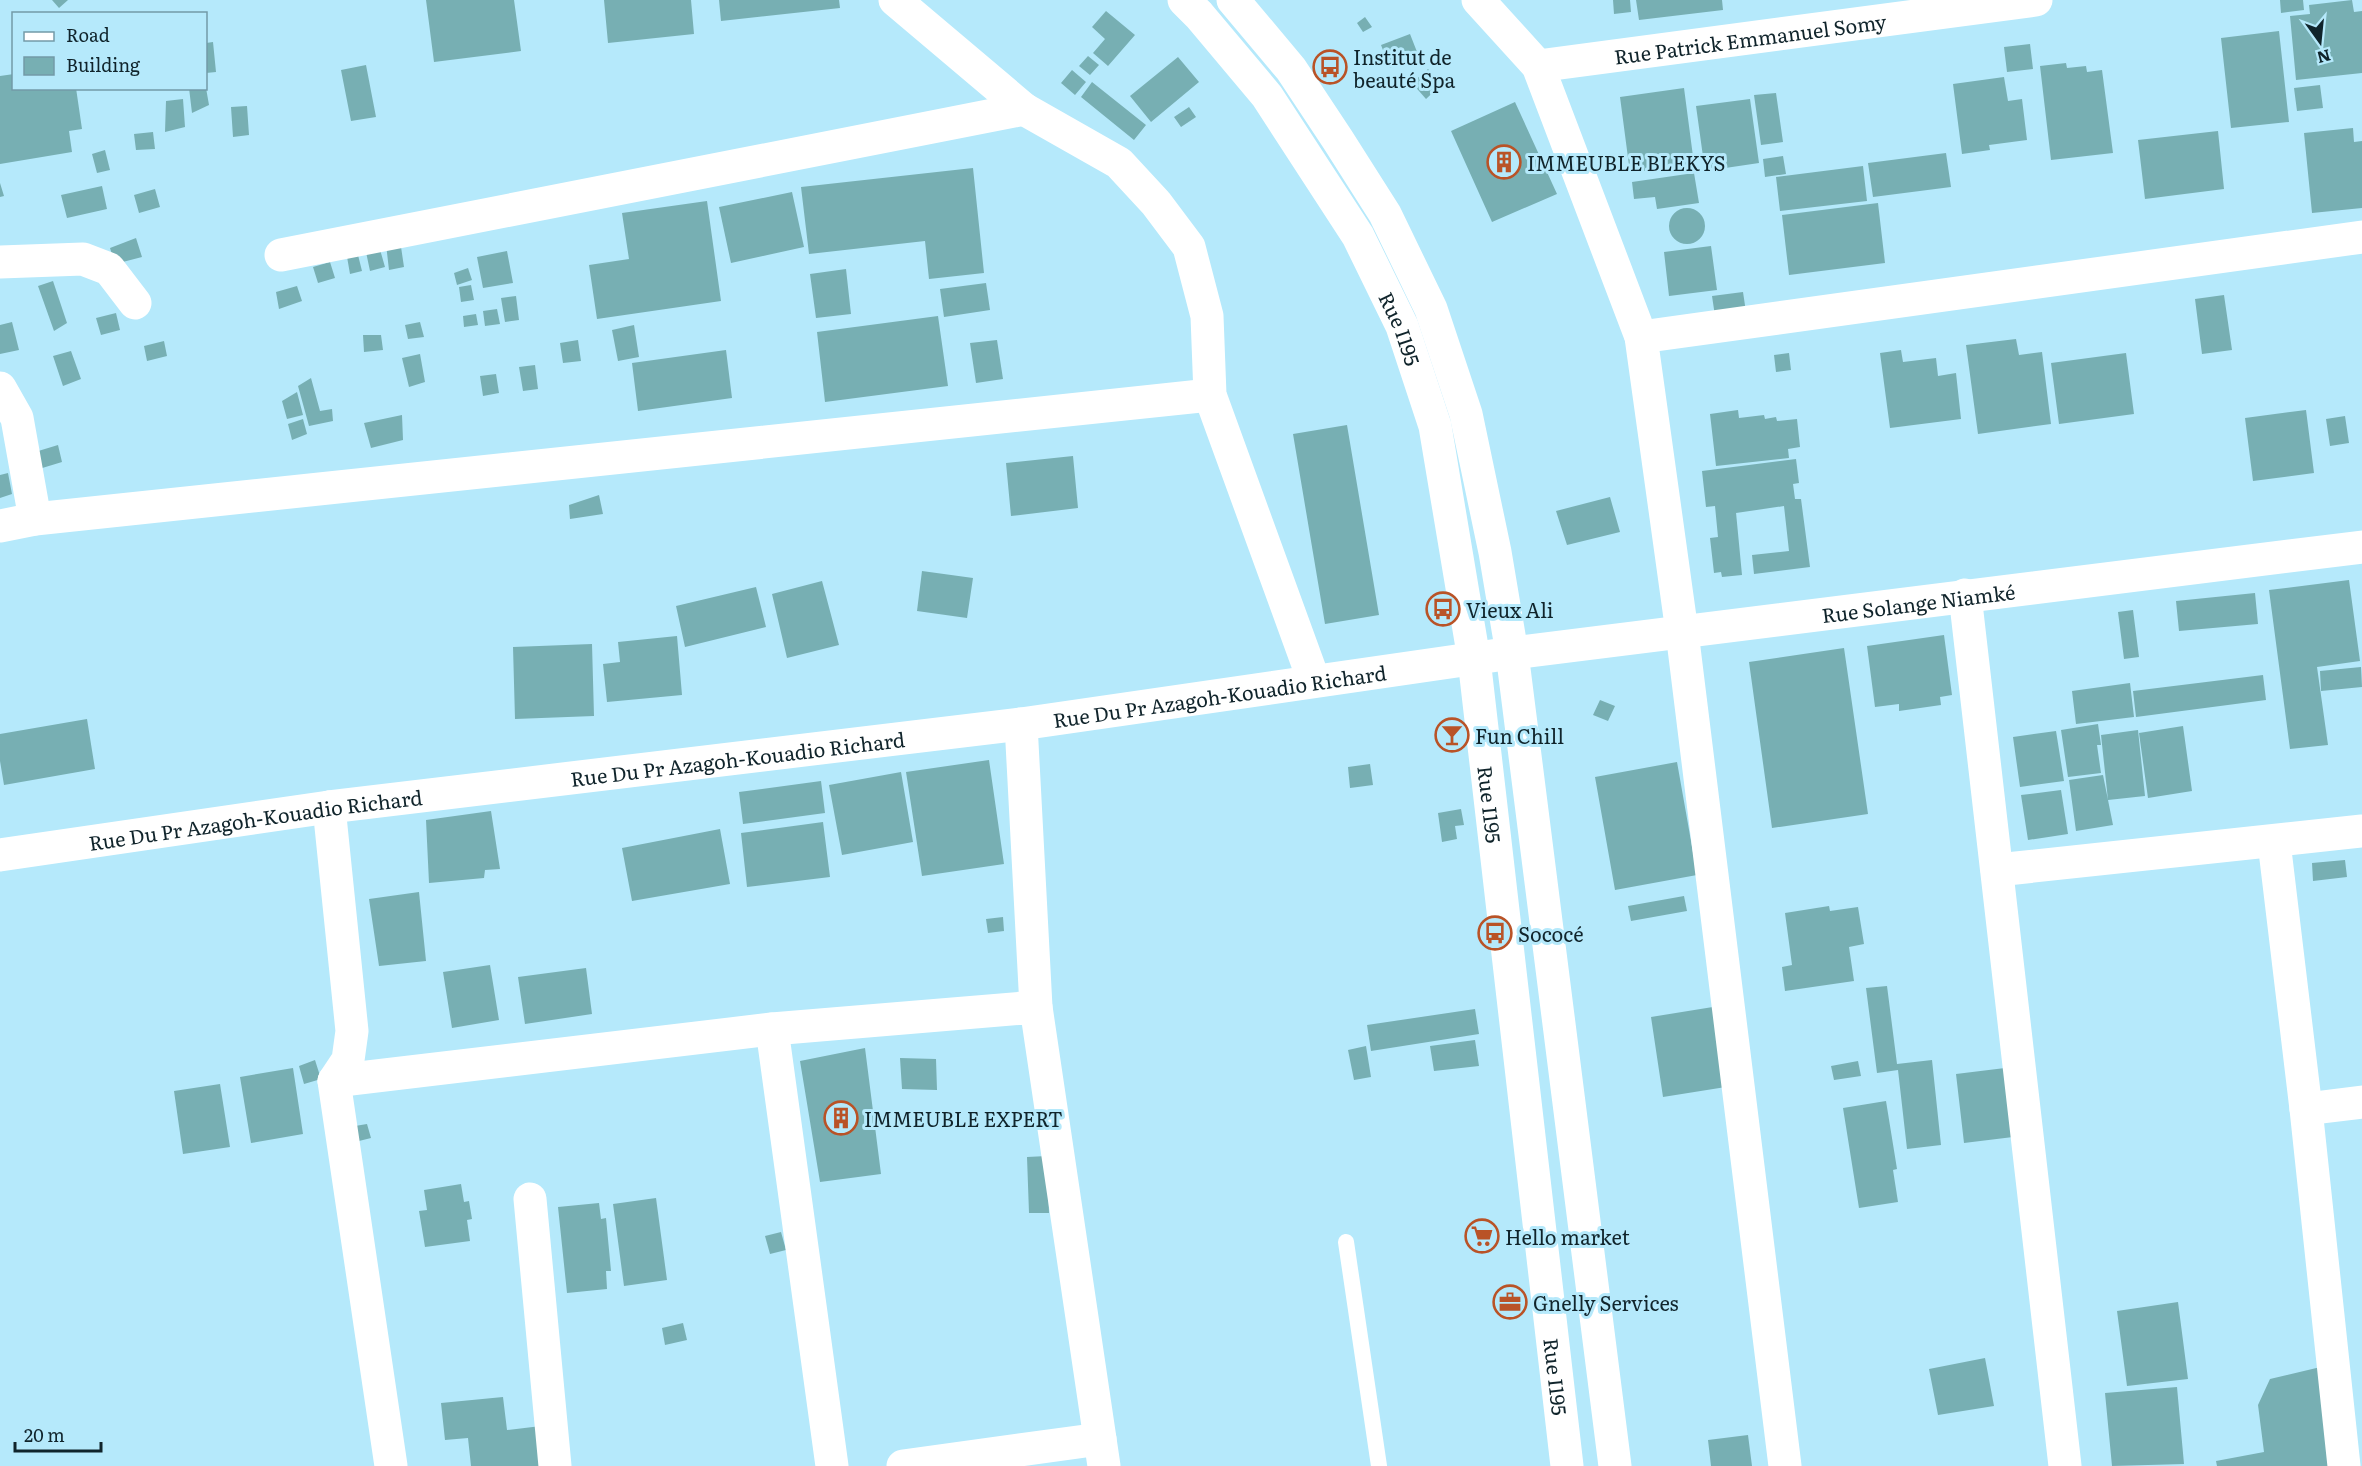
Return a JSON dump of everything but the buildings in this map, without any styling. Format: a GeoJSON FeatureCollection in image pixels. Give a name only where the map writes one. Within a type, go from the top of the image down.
{"type":"FeatureCollection","features":[{"type":"Feature","properties":{"kind":"street"},"geometry":{"type":"LineString","coordinates":[[895,0],[1024,110],[1119,163],[1156,203],[1189,247],[1207,316],[1210,395],[1314,681]]}},
{"type":"Feature","properties":{"kind":"street","name":"Rue I195"},"geometry":{"type":"LineString","coordinates":[[1184,0],[1267,96],[1358,236],[1402,326],[1435,426],[1474,659],[1567,1466]]}},
{"type":"Feature","properties":{"kind":"street","name":"Rue I195"},"geometry":{"type":"LineString","coordinates":[[1233,0],[1291,69],[1385,214],[1431,309],[1466,414],[1495,552],[1512,653],[1615,1466]]}},
{"type":"Feature","properties":{"kind":"street"},"geometry":{"type":"LineString","coordinates":[[1478,0],[1538,66],[1641,337],[1682,632],[1785,1466]]}},
{"type":"Feature","properties":{"kind":"street","name":"Rue Patrick Emmanuel Somy"},"geometry":{"type":"LineString","coordinates":[[1538,66],[2036,0]]}},
{"type":"Feature","properties":{"kind":"street"},"geometry":{"type":"LineString","coordinates":[[281,255],[1024,110]]}},
{"type":"Feature","properties":{"kind":"street"},"geometry":{"type":"LineString","coordinates":[[1641,337],[2362,237]]}},
{"type":"Feature","properties":{"kind":"street"},"geometry":{"type":"LineString","coordinates":[[0,262],[83,258],[109,269],[135,303]]}},
{"type":"Feature","properties":{"kind":"street"},"geometry":{"type":"LineString","coordinates":[[0,388],[17,418],[35,519]]}},
{"type":"Feature","properties":{"kind":"street"},"geometry":{"type":"LineString","coordinates":[[0,526],[35,519],[1210,395]]}},
{"type":"Feature","properties":{"kind":"street","name":"Rue Solange Niamké"},"geometry":{"type":"LineString","coordinates":[[1474,659],[1965,595],[2362,547]]}},
{"type":"Feature","properties":{"kind":"street"},"geometry":{"type":"LineString","coordinates":[[1965,595],[2065,1466]]}},
{"type":"Feature","properties":{"kind":"street","name":"Rue Du Pr Azagoh-Kouadio Richard"},"geometry":{"type":"LineString","coordinates":[[0,855],[328,807],[1021,724],[1474,659]]}},
{"type":"Feature","properties":{"kind":"street"},"geometry":{"type":"LineString","coordinates":[[903,1466],[1102,1452],[1036,1007],[1021,724]]}},
{"type":"Feature","properties":{"kind":"street"},"geometry":{"type":"LineString","coordinates":[[328,807],[352,1031],[348,1060],[334,1082],[391,1466]]}},
{"type":"Feature","properties":{"kind":"street"},"geometry":{"type":"LineString","coordinates":[[1997,870],[2362,831]]}},
{"type":"Feature","properties":{"kind":"street"},"geometry":{"type":"LineString","coordinates":[[2274,842],[2306,1109],[2344,1466]]}},
{"type":"Feature","properties":{"kind":"street"},"geometry":{"type":"LineString","coordinates":[[334,1082],[772,1029],[1036,1007]]}},
{"type":"Feature","properties":{"kind":"street"},"geometry":{"type":"LineString","coordinates":[[772,1029],[832,1466]]}},
{"type":"Feature","properties":{"kind":"street"},"geometry":{"type":"LineString","coordinates":[[2306,1109],[2362,1102]]}},
{"type":"Feature","properties":{"kind":"street"},"geometry":{"type":"LineString","coordinates":[[530,1199],[555,1466]]}},
{"type":"Feature","properties":{"kind":"lane"},"geometry":{"type":"LineString","coordinates":[[1346,1242],[1379,1466]]}},
{"type":"Feature","properties":{"kind":"place","name":"Institut de beauté Spa"},"geometry":{"type":"Point","coordinates":[1330,67]}},
{"type":"Feature","properties":{"kind":"place","name":"IMMEUBLE BLEKYS"},"geometry":{"type":"Point","coordinates":[1504,162]}},
{"type":"Feature","properties":{"kind":"place","name":"Vieux Ali"},"geometry":{"type":"Point","coordinates":[1443,609]}},
{"type":"Feature","properties":{"kind":"place","name":"Fun Chill"},"geometry":{"type":"Point","coordinates":[1452,735]}},
{"type":"Feature","properties":{"kind":"place","name":"Sococé"},"geometry":{"type":"Point","coordinates":[1495,933]}},
{"type":"Feature","properties":{"kind":"place","name":"IMMEUBLE EXPERT"},"geometry":{"type":"Point","coordinates":[841,1118]}},
{"type":"Feature","properties":{"kind":"place","name":"Hello market"},"geometry":{"type":"Point","coordinates":[1482,1236]}},
{"type":"Feature","properties":{"kind":"place","name":"Gnelly Services"},"geometry":{"type":"Point","coordinates":[1510,1302]}}]}
